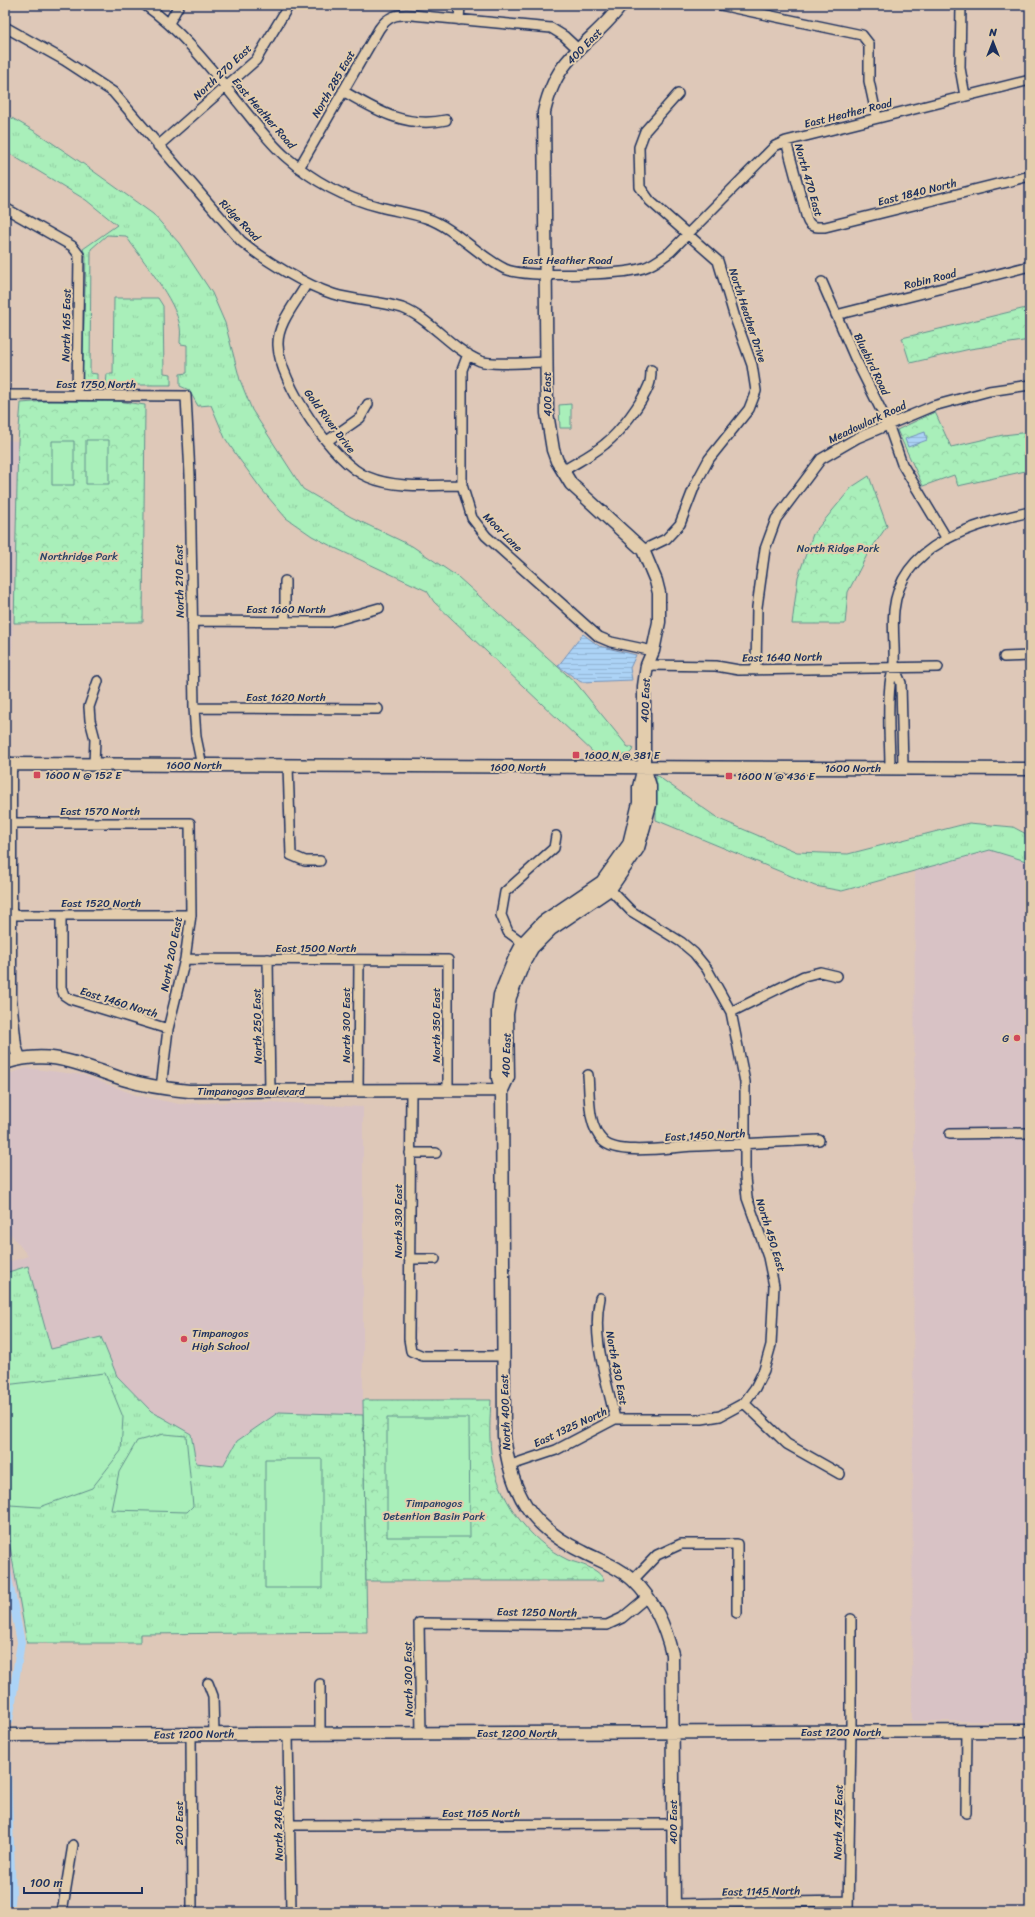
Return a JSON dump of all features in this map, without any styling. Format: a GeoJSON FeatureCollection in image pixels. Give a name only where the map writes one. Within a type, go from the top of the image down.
{"type":"FeatureCollection","features":[{"type":"Feature","properties":{"kind":"street","name":"East Heather Road"},"geometry":{"type":"LineString","coordinates":[[145,5],[180,33],[271,142],[299,168],[323,184],[356,200],[380,208],[426,218],[438,223],[507,269],[518,273],[624,272],[645,267],[662,258],[689,234],[775,146],[786,141],[1030,80]]}},
{"type":"Feature","properties":{"kind":"street"},"geometry":{"type":"LineString","coordinates":[[169,23],[179,5]]}},
{"type":"Feature","properties":{"kind":"street","name":"North 270 East"},"geometry":{"type":"LineString","coordinates":[[158,146],[256,60],[289,5]]}},
{"type":"Feature","properties":{"kind":"street"},"geometry":{"type":"LineString","coordinates":[[460,5],[459,20],[551,28],[564,36],[579,50]]}},
{"type":"Feature","properties":{"kind":"street","name":"400 East"},"geometry":{"type":"LineString","coordinates":[[502,1090],[498,1078],[498,1012],[500,995],[514,960],[527,946],[543,922],[606,885],[629,844],[639,803],[639,788],[644,767],[644,686],[647,665],[653,650],[659,622],[659,593],[643,550],[571,484],[553,450],[548,425],[544,112],[547,97],[567,62],[599,31],[621,5]]}},
{"type":"Feature","properties":{"kind":"street"},"geometry":{"type":"LineString","coordinates":[[720,5],[856,33],[866,39],[869,47],[869,81],[877,118]]}},
{"type":"Feature","properties":{"kind":"street"},"geometry":{"type":"LineString","coordinates":[[962,5],[960,68],[965,96]]}},
{"type":"Feature","properties":{"kind":"street","name":"North 285 East"},"geometry":{"type":"LineString","coordinates":[[299,168],[379,29],[392,16],[398,14],[459,20]]}},
{"type":"Feature","properties":{"kind":"street","name":"Ridge Road"},"geometry":{"type":"LineString","coordinates":[[5,27],[64,60],[113,92],[241,241],[252,250],[307,283],[332,294],[358,301],[401,308],[414,314],[468,354],[481,361],[547,362]]}},
{"type":"Feature","properties":{"kind":"street"},"geometry":{"type":"LineString","coordinates":[[343,91],[386,115],[417,122],[436,122],[446,120]]}},
{"type":"Feature","properties":{"kind":"street","name":"North Heather Drive"},"geometry":{"type":"LineString","coordinates":[[643,550],[666,539],[680,524],[695,485],[709,460],[749,409],[756,391],[752,365],[735,318],[718,261],[650,201],[640,187],[639,147],[645,131],[678,94]]}},
{"type":"Feature","properties":{"kind":"street","name":"North 470 East"},"geometry":{"type":"LineString","coordinates":[[786,141],[810,225]]}},
{"type":"Feature","properties":{"kind":"street","name":"East 1840 North"},"geometry":{"type":"LineString","coordinates":[[810,225],[814,227],[825,227],[1030,176]]}},
{"type":"Feature","properties":{"kind":"street","name":"North 165 East"},"geometry":{"type":"LineString","coordinates":[[5,208],[72,246],[79,255],[77,395]]}},
{"type":"Feature","properties":{"kind":"street","name":"Robin Road"},"geometry":{"type":"LineString","coordinates":[[836,315],[1030,266]]}},
{"type":"Feature","properties":{"kind":"street","name":"Bluebird Road"},"geometry":{"type":"LineString","coordinates":[[822,282],[836,315],[888,424],[902,464],[947,539]]}},
{"type":"Feature","properties":{"kind":"street","name":"Gold River Drive"},"geometry":{"type":"LineString","coordinates":[[307,283],[280,328],[278,346],[284,370],[295,396],[327,441],[346,463],[368,477],[395,484],[462,485]]}},
{"type":"Feature","properties":{"kind":"street","name":"Moor Lane"},"geometry":{"type":"LineString","coordinates":[[468,354],[462,370],[462,485],[468,508],[478,527],[592,632],[611,642],[653,650]]}},
{"type":"Feature","properties":{"kind":"street"},"geometry":{"type":"LineString","coordinates":[[563,471],[600,447],[616,432],[645,394],[650,383],[651,370]]}},
{"type":"Feature","properties":{"kind":"street","name":"Meadowlark Road"},"geometry":{"type":"LineString","coordinates":[[756,670],[757,612],[765,549],[776,519],[821,459],[835,450],[888,424],[933,406],[963,396],[1030,385]]}},
{"type":"Feature","properties":{"kind":"street","name":"East 1750 North"},"geometry":{"type":"LineString","coordinates":[[5,395],[186,396]]}},
{"type":"Feature","properties":{"kind":"street","name":"North 210 East"},"geometry":{"type":"LineString","coordinates":[[186,396],[190,475],[194,708],[196,737],[202,766]]}},
{"type":"Feature","properties":{"kind":"street"},"geometry":{"type":"LineString","coordinates":[[327,441],[360,418],[368,404]]}},
{"type":"Feature","properties":{"kind":"street"},"geometry":{"type":"LineString","coordinates":[[890,768],[890,687],[894,667],[894,610],[900,584],[909,568],[920,556],[947,539],[965,530],[986,523],[1030,512]]}},
{"type":"Feature","properties":{"kind":"street"},"geometry":{"type":"LineString","coordinates":[[285,581],[286,621]]}},
{"type":"Feature","properties":{"kind":"street","name":"East 1660 North"},"geometry":{"type":"LineString","coordinates":[[192,621],[330,622],[379,608]]}},
{"type":"Feature","properties":{"kind":"street"},"geometry":{"type":"LineString","coordinates":[[1004,657],[1030,656]]}},
{"type":"Feature","properties":{"kind":"street","name":"East 1640 North"},"geometry":{"type":"LineString","coordinates":[[647,665],[716,666],[739,670],[938,667]]}},
{"type":"Feature","properties":{"kind":"street"},"geometry":{"type":"LineString","coordinates":[[894,667],[901,683],[903,768]]}},
{"type":"Feature","properties":{"kind":"street"},"geometry":{"type":"LineString","coordinates":[[94,765],[95,739],[90,720],[89,707],[98,681]]}},
{"type":"Feature","properties":{"kind":"street","name":"East 1620 North"},"geometry":{"type":"LineString","coordinates":[[194,708],[378,709]]}},
{"type":"Feature","properties":{"kind":"street"},"geometry":{"type":"LineString","coordinates":[[8,764],[10,823],[10,999],[15,1046],[19,1058]]}},
{"type":"Feature","properties":{"kind":"street","name":"1600 North"},"geometry":{"type":"LineString","coordinates":[[8,764],[1030,769]]}},
{"type":"Feature","properties":{"kind":"street"},"geometry":{"type":"LineString","coordinates":[[288,766],[291,855],[305,861],[320,861]]}},
{"type":"Feature","properties":{"kind":"street","name":"East 1570 North"},"geometry":{"type":"LineString","coordinates":[[10,823],[190,823]]}},
{"type":"Feature","properties":{"kind":"street","name":"North 200 East"},"geometry":{"type":"LineString","coordinates":[[160,1088],[168,1029],[185,959],[191,915],[190,823]]}},
{"type":"Feature","properties":{"kind":"street"},"geometry":{"type":"LineString","coordinates":[[527,946],[508,932],[501,915],[505,892],[554,848],[556,836]]}},
{"type":"Feature","properties":{"kind":"street","name":"North 450 East"},"geometry":{"type":"LineString","coordinates":[[606,885],[631,911],[681,942],[694,953],[707,968],[731,1012],[745,1082],[747,1198],[768,1257],[774,1286],[771,1345],[764,1370],[755,1388],[744,1403],[716,1417]]}},
{"type":"Feature","properties":{"kind":"street","name":"East 1520 North"},"geometry":{"type":"LineString","coordinates":[[10,915],[191,915]]}},
{"type":"Feature","properties":{"kind":"street","name":"East 1460 North"},"geometry":{"type":"LineString","coordinates":[[61,915],[61,987],[64,995],[70,999],[168,1029]]}},
{"type":"Feature","properties":{"kind":"street","name":"East 1500 North"},"geometry":{"type":"LineString","coordinates":[[185,959],[448,960]]}},
{"type":"Feature","properties":{"kind":"street","name":"North 250 East"},"geometry":{"type":"LineString","coordinates":[[268,959],[270,1092]]}},
{"type":"Feature","properties":{"kind":"street","name":"North 300 East"},"geometry":{"type":"LineString","coordinates":[[358,1091],[359,960]]}},
{"type":"Feature","properties":{"kind":"street","name":"North 350 East"},"geometry":{"type":"LineString","coordinates":[[448,960],[448,1091]]}},
{"type":"Feature","properties":{"kind":"street"},"geometry":{"type":"LineString","coordinates":[[731,1012],[804,976],[820,972],[837,976]]}},
{"type":"Feature","properties":{"kind":"street","name":"Timpanogos Boulevard"},"geometry":{"type":"LineString","coordinates":[[5,1063],[19,1058],[41,1056],[64,1059],[123,1079],[160,1088],[189,1091],[270,1092],[502,1090]]}},
{"type":"Feature","properties":{"kind":"street","name":"East 1450 North"},"geometry":{"type":"LineString","coordinates":[[588,1075],[593,1125],[597,1135],[604,1143],[616,1148],[651,1150],[696,1146],[745,1145],[819,1140]]}},
{"type":"Feature","properties":{"kind":"street","name":"North 400 East"},"geometry":{"type":"LineString","coordinates":[[502,1090],[504,1436],[508,1466],[518,1495],[534,1518],[563,1543],[602,1561],[633,1580],[656,1609],[665,1627],[672,1654],[673,1732]]}},
{"type":"Feature","properties":{"kind":"street","name":"North 330 East"},"geometry":{"type":"LineString","coordinates":[[410,1091],[408,1339],[411,1351],[423,1356],[503,1356]]}},
{"type":"Feature","properties":{"kind":"street"},"geometry":{"type":"LineString","coordinates":[[950,1134],[1030,1133]]}},
{"type":"Feature","properties":{"kind":"street"},"geometry":{"type":"LineString","coordinates":[[410,1153],[436,1153]]}},
{"type":"Feature","properties":{"kind":"street"},"geometry":{"type":"LineString","coordinates":[[409,1259],[435,1259]]}},
{"type":"Feature","properties":{"kind":"street","name":"North 430 East"},"geometry":{"type":"LineString","coordinates":[[600,1298],[597,1312],[598,1344],[615,1419]]}},
{"type":"Feature","properties":{"kind":"street"},"geometry":{"type":"LineString","coordinates":[[744,1403],[787,1444],[840,1474]]}},
{"type":"Feature","properties":{"kind":"street","name":"East 1325 North"},"geometry":{"type":"LineString","coordinates":[[508,1466],[556,1450],[615,1419],[702,1419],[716,1417]]}},
{"type":"Feature","properties":{"kind":"street"},"geometry":{"type":"LineString","coordinates":[[633,1580],[657,1555],[681,1544],[737,1544],[737,1613]]}},
{"type":"Feature","properties":{"kind":"street","name":"East 1250 North"},"geometry":{"type":"LineString","coordinates":[[419,1623],[607,1625],[622,1618],[647,1597]]}},
{"type":"Feature","properties":{"kind":"street","name":"North 475 East"},"geometry":{"type":"LineString","coordinates":[[848,1912],[851,1619]]}},
{"type":"Feature","properties":{"kind":"street","name":"North 300 East"},"geometry":{"type":"LineString","coordinates":[[419,1623],[421,1734]]}},
{"type":"Feature","properties":{"kind":"street"},"geometry":{"type":"LineString","coordinates":[[208,1683],[213,1696],[214,1734]]}},
{"type":"Feature","properties":{"kind":"street"},"geometry":{"type":"LineString","coordinates":[[320,1684],[320,1734]]}},
{"type":"Feature","properties":{"kind":"street","name":"East 1200 North"},"geometry":{"type":"LineString","coordinates":[[5,1735],[1030,1731]]}},
{"type":"Feature","properties":{"kind":"street","name":"400 East"},"geometry":{"type":"LineString","coordinates":[[673,1732],[674,1908]]}},
{"type":"Feature","properties":{"kind":"street"},"geometry":{"type":"LineString","coordinates":[[966,1813],[967,1732]]}},
{"type":"Feature","properties":{"kind":"street","name":"200 East"},"geometry":{"type":"LineString","coordinates":[[191,1734],[192,1912]]}},
{"type":"Feature","properties":{"kind":"street","name":"North 240 East"},"geometry":{"type":"LineString","coordinates":[[288,1734],[291,1912]]}},
{"type":"Feature","properties":{"kind":"street","name":"East 1165 North"},"geometry":{"type":"LineString","coordinates":[[290,1825],[673,1824]]}},
{"type":"Feature","properties":{"kind":"street"},"geometry":{"type":"LineString","coordinates":[[62,1912],[73,1845]]}},
{"type":"Feature","properties":{"kind":"street","name":"East 1145 North"},"geometry":{"type":"LineString","coordinates":[[674,1908],[848,1901]]}},
{"type":"Feature","properties":{"kind":"shaded area"},"geometry":{"type":"Polygon","coordinates":[[[5,440],[18,441],[11,689],[5,689],[5,440]]]}},
{"type":"Feature","properties":{"kind":"shaded area"},"geometry":{"type":"Polygon","coordinates":[[[1027,780],[1030,780],[1030,1721],[912,1721],[915,870],[990,850],[1026,861],[1027,780]]]}},
{"type":"Feature","properties":{"kind":"shaded area","name":"Timpanogos High School"},"geometry":{"type":"Polygon","coordinates":[[[27,1068],[83,1075],[136,1095],[179,1104],[251,1101],[363,1107],[363,1415],[357,1632],[140,1634],[140,1643],[27,1643],[5,1542],[5,1263],[28,1256],[5,1227],[5,1075],[27,1068]]]}},
{"type":"Feature","properties":{"kind":"green space"},"geometry":{"type":"Polygon","coordinates":[[[5,114],[36,132],[82,163],[153,214],[179,243],[212,293],[225,323],[240,380],[252,410],[303,489],[351,517],[412,546],[458,577],[576,683],[628,747],[633,747],[632,751],[628,755],[595,754],[434,602],[427,591],[335,548],[312,536],[286,518],[262,490],[225,438],[211,405],[198,406],[189,390],[180,386],[180,374],[187,373],[187,345],[180,343],[180,329],[177,316],[165,293],[126,236],[107,235],[91,249],[90,373],[97,374],[97,385],[82,383],[86,257],[83,249],[117,225],[86,200],[5,151],[5,114]]]}},
{"type":"Feature","properties":{"kind":"green space"},"geometry":{"type":"Polygon","coordinates":[[[114,298],[158,298],[163,306],[164,373],[171,374],[171,385],[106,385],[107,374],[113,374],[114,298]]]}},
{"type":"Feature","properties":{"kind":"green space"},"geometry":{"type":"Polygon","coordinates":[[[1030,307],[1030,340],[970,349],[910,363],[902,338],[1030,307]]]}},
{"type":"Feature","properties":{"kind":"green space","name":"Northridge Park"},"geometry":{"type":"Polygon","coordinates":[[[47,401],[117,401],[145,405],[143,622],[14,623],[18,441],[21,403],[47,401]]]}},
{"type":"Feature","properties":{"kind":"green space"},"geometry":{"type":"Polygon","coordinates":[[[571,404],[571,428],[560,428],[559,405],[571,404]]]}},
{"type":"Feature","properties":{"kind":"green space"},"geometry":{"type":"Polygon","coordinates":[[[935,412],[951,447],[1003,435],[1030,432],[1030,470],[958,486],[954,475],[923,486],[897,430],[935,412]]]}},
{"type":"Feature","properties":{"kind":"green space"},"geometry":{"type":"Polygon","coordinates":[[[86,440],[109,440],[109,484],[86,484],[86,440]]]}},
{"type":"Feature","properties":{"kind":"green space"},"geometry":{"type":"Polygon","coordinates":[[[52,441],[74,441],[74,485],[52,485],[52,441]]]}},
{"type":"Feature","properties":{"kind":"green space","name":"North Ridge Park"},"geometry":{"type":"Polygon","coordinates":[[[869,476],[887,526],[867,555],[848,592],[845,624],[792,624],[798,577],[813,534],[852,487],[869,476]]]}},
{"type":"Feature","properties":{"kind":"green space"},"geometry":{"type":"Polygon","coordinates":[[[656,775],[719,819],[797,852],[848,854],[969,823],[1013,827],[1030,836],[1030,858],[1026,861],[990,850],[842,891],[815,886],[656,820],[656,775]]]}},
{"type":"Feature","properties":{"kind":"green space"},"geometry":{"type":"Polygon","coordinates":[[[28,1266],[51,1349],[101,1337],[117,1376],[151,1411],[191,1434],[196,1463],[223,1466],[237,1441],[279,1412],[363,1415],[367,1632],[140,1634],[140,1643],[27,1643],[5,1518],[5,1273],[28,1266]]]}},
{"type":"Feature","properties":{"kind":"green space"},"geometry":{"type":"Polygon","coordinates":[[[105,1373],[123,1417],[121,1451],[92,1488],[40,1507],[10,1505],[5,1465],[5,1385],[105,1373]]]}},
{"type":"Feature","properties":{"kind":"green space","name":"Timpanogos Detention Basin Park"},"geometry":{"type":"Polygon","coordinates":[[[363,1400],[491,1400],[490,1433],[494,1468],[507,1500],[516,1515],[527,1529],[553,1552],[568,1560],[594,1570],[602,1577],[604,1581],[366,1581],[363,1400]]]}},
{"type":"Feature","properties":{"kind":"green space"},"geometry":{"type":"Polygon","coordinates":[[[387,1418],[469,1418],[470,1537],[387,1537],[387,1418]]]}},
{"type":"Feature","properties":{"kind":"green space"},"geometry":{"type":"Polygon","coordinates":[[[164,1434],[186,1436],[193,1506],[187,1512],[111,1510],[119,1472],[137,1441],[164,1434]]]}},
{"type":"Feature","properties":{"kind":"green space"},"geometry":{"type":"Polygon","coordinates":[[[265,1459],[322,1459],[322,1588],[265,1588],[265,1459]]]}},
{"type":"Feature","properties":{"kind":"water"},"geometry":{"type":"Polygon","coordinates":[[[925,432],[927,440],[908,447],[905,439],[925,432]]]}},
{"type":"Feature","properties":{"kind":"water"},"geometry":{"type":"Polygon","coordinates":[[[583,634],[599,646],[636,655],[630,668],[632,680],[581,682],[558,666],[583,634]]]}},
{"type":"Feature","properties":{"kind":"waterway"},"geometry":{"type":"LineString","coordinates":[[5,1562],[21,1642],[9,1721]]}},
{"type":"Feature","properties":{"kind":"waterway"},"geometry":{"type":"LineString","coordinates":[[6,1751],[12,1893],[10,1912]]}},
{"type":"Feature","properties":{"kind":"place","name":"1600 N @ 381 E"},"geometry":{"type":"Point","coordinates":[576,755]}},
{"type":"Feature","properties":{"kind":"place","name":"1600 N @ 152 E"},"geometry":{"type":"Point","coordinates":[37,775]}},
{"type":"Feature","properties":{"kind":"place","name":"1600 N @ 436 E"},"geometry":{"type":"Point","coordinates":[729,776]}},
{"type":"Feature","properties":{"kind":"place","name":"G"},"geometry":{"type":"Point","coordinates":[1017,1038]}},
{"type":"Feature","properties":{"kind":"place","name":"Timpanogos High School"},"geometry":{"type":"Point","coordinates":[184,1339]}}]}
